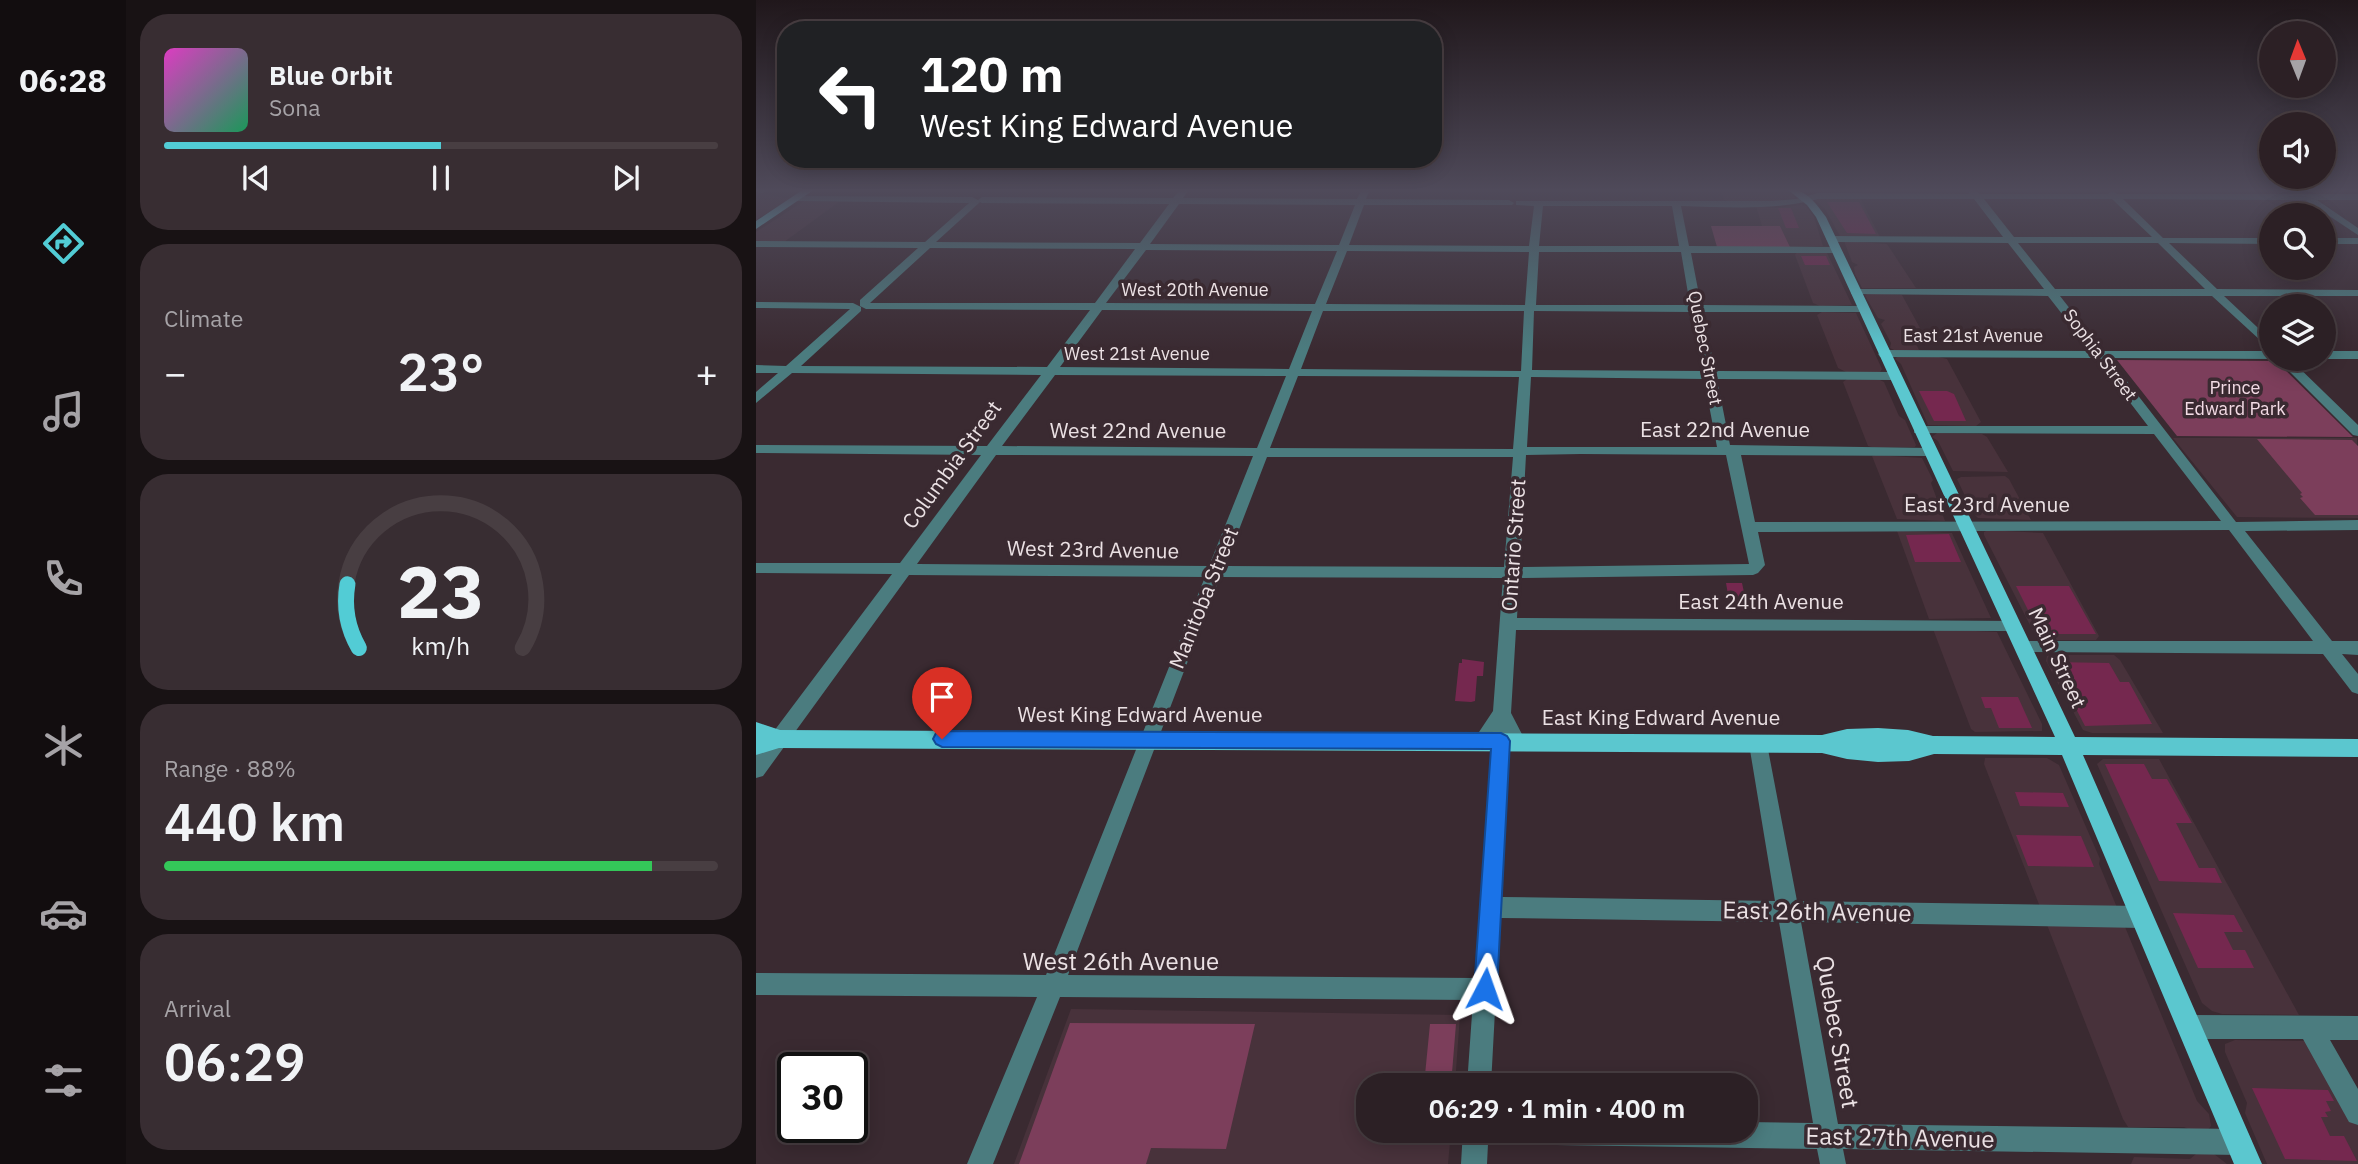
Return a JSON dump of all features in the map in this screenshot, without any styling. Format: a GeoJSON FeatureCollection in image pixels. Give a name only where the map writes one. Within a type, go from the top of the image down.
{"type":"FeatureCollection","features":[{"type":"Feature","properties":{"kind":"main road","name":"Main Street"},"geometry":{"type":"LineString","coordinates":[[1834,244],[2069,746],[2244,1153]]}},
{"type":"Feature","properties":{"kind":"main road","name":"West King Edward Avenue"},"geometry":{"type":"LineString","coordinates":[[756,730],[779,739]]}},
{"type":"Feature","properties":{"kind":"main road","name":"West King Edward Avenue"},"geometry":{"type":"LineString","coordinates":[[756,746],[779,739],[1500,741]]}},
{"type":"Feature","properties":{"kind":"main road","name":"East King Edward Avenue"},"geometry":{"type":"LineString","coordinates":[[1500,741],[1822,744],[1840,752],[1921,752],[1933,745],[2357,749]]}},
{"type":"Feature","properties":{"kind":"street","name":"Columbia Street"},"geometry":{"type":"LineString","coordinates":[[756,770],[1144,243]]}},
{"type":"Feature","properties":{"kind":"street","name":"Manitoba Street"},"geometry":{"type":"LineString","coordinates":[[980,1164],[1052,988],[1344,243]]}},
{"type":"Feature","properties":{"kind":"street","name":"Ontario Street"},"geometry":{"type":"LineString","coordinates":[[1502,713],[1534,243]]}},
{"type":"Feature","properties":{"kind":"street","name":"Quebec Street"},"geometry":{"type":"LineString","coordinates":[[1513,572],[1753,569],[1757,565],[1734,455],[1724,447],[1684,243]]}},
{"type":"Feature","properties":{"kind":"street"},"geometry":{"type":"LineString","coordinates":[[756,244],[1685,249],[1864,243]]}},
{"type":"Feature","properties":{"kind":"street","name":"Sophia Street"},"geometry":{"type":"LineString","coordinates":[[2015,243],[2358,687]]}},
{"type":"Feature","properties":{"kind":"street"},"geometry":{"type":"LineString","coordinates":[[2163,243],[2259,335]]}},
{"type":"Feature","properties":{"kind":"street"},"geometry":{"type":"LineString","coordinates":[[756,399],[927,245]]}},
{"type":"Feature","properties":{"kind":"street"},"geometry":{"type":"LineString","coordinates":[[1855,292],[2358,293]]}},
{"type":"Feature","properties":{"kind":"street","name":"West 20th Avenue"},"geometry":{"type":"LineString","coordinates":[[756,305],[1863,309]]}},
{"type":"Feature","properties":{"kind":"street","name":"East 21st Avenue"},"geometry":{"type":"LineString","coordinates":[[1884,354],[2259,355]]}},
{"type":"Feature","properties":{"kind":"street"},"geometry":{"type":"LineString","coordinates":[[2336,355],[2358,355]]}},
{"type":"Feature","properties":{"kind":"street","name":"West 21st Avenue"},"geometry":{"type":"LineString","coordinates":[[756,369],[1525,373]]}},
{"type":"Feature","properties":{"kind":"street"},"geometry":{"type":"LineString","coordinates":[[2296,371],[2358,431]]}},
{"type":"Feature","properties":{"kind":"street","name":"East 21st Avenue"},"geometry":{"type":"LineString","coordinates":[[1525,373],[1894,376]]}},
{"type":"Feature","properties":{"kind":"street"},"geometry":{"type":"LineString","coordinates":[[1919,430],[2159,430]]}},
{"type":"Feature","properties":{"kind":"street","name":"West 22nd Avenue"},"geometry":{"type":"LineString","coordinates":[[756,449],[1520,452]]}},
{"type":"Feature","properties":{"kind":"street","name":"East 22nd Avenue"},"geometry":{"type":"LineString","coordinates":[[1520,452],[1930,452]]}},
{"type":"Feature","properties":{"kind":"street","name":"East 23rd Avenue"},"geometry":{"type":"LineString","coordinates":[[1749,527],[2358,525]]}},
{"type":"Feature","properties":{"kind":"street","name":"West 23rd Avenue"},"geometry":{"type":"LineString","coordinates":[[756,568],[1513,572]]}},
{"type":"Feature","properties":{"kind":"street","name":"East 24th Avenue"},"geometry":{"type":"LineString","coordinates":[[1509,624],[2012,625]]}},
{"type":"Feature","properties":{"kind":"street"},"geometry":{"type":"LineString","coordinates":[[2023,647],[2358,648]]}},
{"type":"Feature","properties":{"kind":"street"},"geometry":{"type":"LineString","coordinates":[[1500,741],[1502,713]]}},
{"type":"Feature","properties":{"kind":"street"},"geometry":{"type":"LineString","coordinates":[[1480,1073],[1502,713]]}},
{"type":"Feature","properties":{"kind":"street","name":"Quebec Street"},"geometry":{"type":"LineString","coordinates":[[1758,744],[1833,1164]]}},
{"type":"Feature","properties":{"kind":"street","name":"East 26th Avenue"},"geometry":{"type":"LineString","coordinates":[[1491,907],[2142,917]]}},
{"type":"Feature","properties":{"kind":"street","name":"West 26th Avenue"},"geometry":{"type":"LineString","coordinates":[[756,984],[1485,989]]}},
{"type":"Feature","properties":{"kind":"street"},"geometry":{"type":"LineString","coordinates":[[2190,1027],[2358,1028]]}},
{"type":"Feature","properties":{"kind":"street"},"geometry":{"type":"LineString","coordinates":[[2310,1028],[2358,1113]]}},
{"type":"Feature","properties":{"kind":"street","name":"East 27th Avenue"},"geometry":{"type":"LineString","coordinates":[[1758,1136],[2121,1142],[2244,1153]]}},
{"type":"Feature","properties":{"kind":"street"},"geometry":{"type":"LineString","coordinates":[[1474,1164],[1475,1143]]}},
{"type":"Feature","properties":{"kind":"shaded area"},"geometry":{"type":"Polygon","coordinates":[[[1788,243],[1822,243],[1823,246],[1790,247],[1788,243]]]}},
{"type":"Feature","properties":{"kind":"shaded area"},"geometry":{"type":"Polygon","coordinates":[[[1845,243],[1887,244],[1916,288],[1862,288],[1855,274],[1854,267],[1858,265],[1852,262],[1845,243]]]}},
{"type":"Feature","properties":{"kind":"shaded area"},"geometry":{"type":"Polygon","coordinates":[[[1797,252],[1827,253],[1852,305],[1820,306],[1813,303],[1795,255],[1797,252]]]}},
{"type":"Feature","properties":{"kind":"shaded area"},"geometry":{"type":"Polygon","coordinates":[[[1865,295],[1902,295],[1920,328],[1909,329],[1919,350],[1896,351],[1890,348],[1891,343],[1881,324],[1885,320],[1878,318],[1865,295]]]}},
{"type":"Feature","properties":{"kind":"shaded area"},"geometry":{"type":"Polygon","coordinates":[[[1822,312],[1856,313],[1882,369],[1880,372],[1846,372],[1838,368],[1817,315],[1822,312]]]}},
{"type":"Feature","properties":{"kind":"shaded area"},"geometry":{"type":"Polygon","coordinates":[[[1895,359],[1947,359],[1981,422],[1976,426],[1928,425],[1901,364],[1895,359]]]}},
{"type":"Feature","properties":{"kind":"shaded area"},"geometry":{"type":"Polygon","coordinates":[[[1847,379],[1884,382],[1899,416],[1905,420],[1915,447],[1868,446],[1843,382],[1847,379]]]}},
{"type":"Feature","properties":{"kind":"shaded area"},"geometry":{"type":"Polygon","coordinates":[[[1937,433],[1982,434],[1987,437],[2008,472],[1953,471],[1938,441],[1932,437],[1937,433]]]}},
{"type":"Feature","properties":{"kind":"shaded area"},"geometry":{"type":"Polygon","coordinates":[[[2173,438],[2357,438],[2358,518],[2237,517],[2173,438]]]}},
{"type":"Feature","properties":{"kind":"shaded area"},"geometry":{"type":"Polygon","coordinates":[[[1872,456],[1922,458],[1933,480],[1931,483],[1945,521],[1897,519],[1872,456]]]}},
{"type":"Feature","properties":{"kind":"shaded area"},"geometry":{"type":"Polygon","coordinates":[[[2005,476],[2031,520],[1978,518],[1957,479],[2005,476]]]}},
{"type":"Feature","properties":{"kind":"shaded area"},"geometry":{"type":"Polygon","coordinates":[[[1988,530],[2043,533],[2099,636],[2096,640],[2044,640],[2036,637],[1984,535],[1988,530]]]}},
{"type":"Feature","properties":{"kind":"shaded area"},"geometry":{"type":"Polygon","coordinates":[[[1897,531],[1952,533],[1991,618],[1929,619],[1897,531]]]}},
{"type":"Feature","properties":{"kind":"shaded area"},"geometry":{"type":"Polygon","coordinates":[[[1933,629],[1997,632],[2042,724],[2042,731],[1975,732],[1971,729],[1933,629]]]}},
{"type":"Feature","properties":{"kind":"shaded area"},"geometry":{"type":"Polygon","coordinates":[[[2114,655],[2120,660],[2163,733],[2092,733],[2083,730],[2046,661],[2047,656],[2114,655]]]}},
{"type":"Feature","properties":{"kind":"shaded area"},"geometry":{"type":"Polygon","coordinates":[[[1985,758],[2047,758],[2059,765],[2100,859],[2099,864],[2197,1101],[2209,1114],[2211,1126],[2207,1131],[2195,1132],[2184,1127],[2128,1127],[2123,1119],[1984,764],[1985,758]]]}},
{"type":"Feature","properties":{"kind":"shaded area"},"geometry":{"type":"Polygon","coordinates":[[[2103,759],[2159,759],[2299,1015],[2222,1014],[2212,1011],[2202,1003],[2097,764],[2103,759]]]}},
{"type":"Feature","properties":{"kind":"shaded area"},"geometry":{"type":"Polygon","coordinates":[[[1071,1009],[1460,1015],[1456,1073],[1356,1073],[1356,1143],[1450,1143],[1448,1164],[1014,1164],[1071,1009]]]}},
{"type":"Feature","properties":{"kind":"shaded area"},"geometry":{"type":"Polygon","coordinates":[[[2235,1040],[2307,1041],[2358,1124],[2358,1164],[2267,1164],[2245,1113],[2247,1103],[2225,1052],[2225,1044],[2235,1040]]]}},
{"type":"Feature","properties":{"kind":"shaded area"},"geometry":{"type":"Polygon","coordinates":[[[2196,1154],[2214,1154],[2227,1164],[2131,1164],[2134,1157],[2190,1159],[2196,1154]]]}},
{"type":"Feature","properties":{"kind":"green space"},"geometry":{"type":"Polygon","coordinates":[[[1716,243],[1788,243],[1790,247],[1717,247],[1716,243]]]}},
{"type":"Feature","properties":{"kind":"green space","name":"Prince Edward Park"},"geometry":{"type":"Polygon","coordinates":[[[2117,360],[2259,361],[2259,371],[2286,371],[2353,437],[2177,436],[2117,360]]]}},
{"type":"Feature","properties":{"kind":"green space"},"geometry":{"type":"Polygon","coordinates":[[[2257,439],[2352,440],[2358,446],[2358,515],[2315,515],[2300,498],[2303,497],[2300,494],[2302,493],[2257,439]]]}},
{"type":"Feature","properties":{"kind":"green space"},"geometry":{"type":"Polygon","coordinates":[[[1070,1023],[1255,1024],[1226,1149],[1151,1148],[1146,1164],[1019,1164],[1070,1023]]]}},
{"type":"Feature","properties":{"kind":"green space"},"geometry":{"type":"Polygon","coordinates":[[[1430,1024],[1456,1024],[1452,1073],[1425,1073],[1430,1024]]]}},
{"type":"Feature","properties":{"kind":"building"},"geometry":{"type":"Polygon","coordinates":[[[1801,256],[1826,256],[1830,265],[1805,265],[1801,256]]]}},
{"type":"Feature","properties":{"kind":"building"},"geometry":{"type":"Polygon","coordinates":[[[1919,391],[1947,391],[1954,394],[1966,421],[1934,421],[1919,391]]]}},
{"type":"Feature","properties":{"kind":"building"},"geometry":{"type":"Polygon","coordinates":[[[1949,534],[1961,562],[1915,562],[1906,535],[1949,534]]]}},
{"type":"Feature","properties":{"kind":"building"},"geometry":{"type":"Polygon","coordinates":[[[1726,583],[1742,583],[1747,606],[1730,606],[1726,583]]]}},
{"type":"Feature","properties":{"kind":"building"},"geometry":{"type":"Polygon","coordinates":[[[2016,586],[2069,586],[2096,634],[2040,634],[2016,586]]]}},
{"type":"Feature","properties":{"kind":"building"},"geometry":{"type":"Polygon","coordinates":[[[1462,659],[1484,662],[1483,676],[1477,676],[1475,701],[1455,701],[1459,663],[1462,663],[1462,659]]]}},
{"type":"Feature","properties":{"kind":"building"},"geometry":{"type":"Polygon","coordinates":[[[2053,662],[2109,663],[2120,682],[2129,682],[2152,724],[2085,726],[2074,705],[2078,706],[2053,662]]]}},
{"type":"Feature","properties":{"kind":"building"},"geometry":{"type":"Polygon","coordinates":[[[1981,697],[2018,697],[2032,728],[1999,728],[1991,708],[1985,708],[1981,697]]]}},
{"type":"Feature","properties":{"kind":"building"},"geometry":{"type":"Polygon","coordinates":[[[2105,764],[2144,764],[2152,779],[2167,779],[2192,823],[2176,823],[2199,868],[2215,868],[2222,883],[2159,881],[2105,764]]]}},
{"type":"Feature","properties":{"kind":"building"},"geometry":{"type":"Polygon","coordinates":[[[2015,792],[2063,793],[2069,807],[2020,806],[2015,792]]]}},
{"type":"Feature","properties":{"kind":"building"},"geometry":{"type":"Polygon","coordinates":[[[2016,835],[2081,836],[2094,867],[2028,866],[2016,835]]]}},
{"type":"Feature","properties":{"kind":"building"},"geometry":{"type":"Polygon","coordinates":[[[2173,913],[2234,915],[2243,932],[2224,932],[2233,950],[2245,950],[2254,968],[2198,968],[2173,913]]]}},
{"type":"Feature","properties":{"kind":"building"},"geometry":{"type":"Polygon","coordinates":[[[2252,1088],[2328,1090],[2334,1101],[2326,1101],[2331,1111],[2325,1112],[2328,1117],[2321,1117],[2330,1136],[2344,1136],[2357,1161],[2285,1159],[2252,1088]]]}},
{"type":"Feature","properties":{"kind":"route"},"geometry":{"type":"LineString","coordinates":[[942,739],[1501,741],[1485,989]]}}]}
